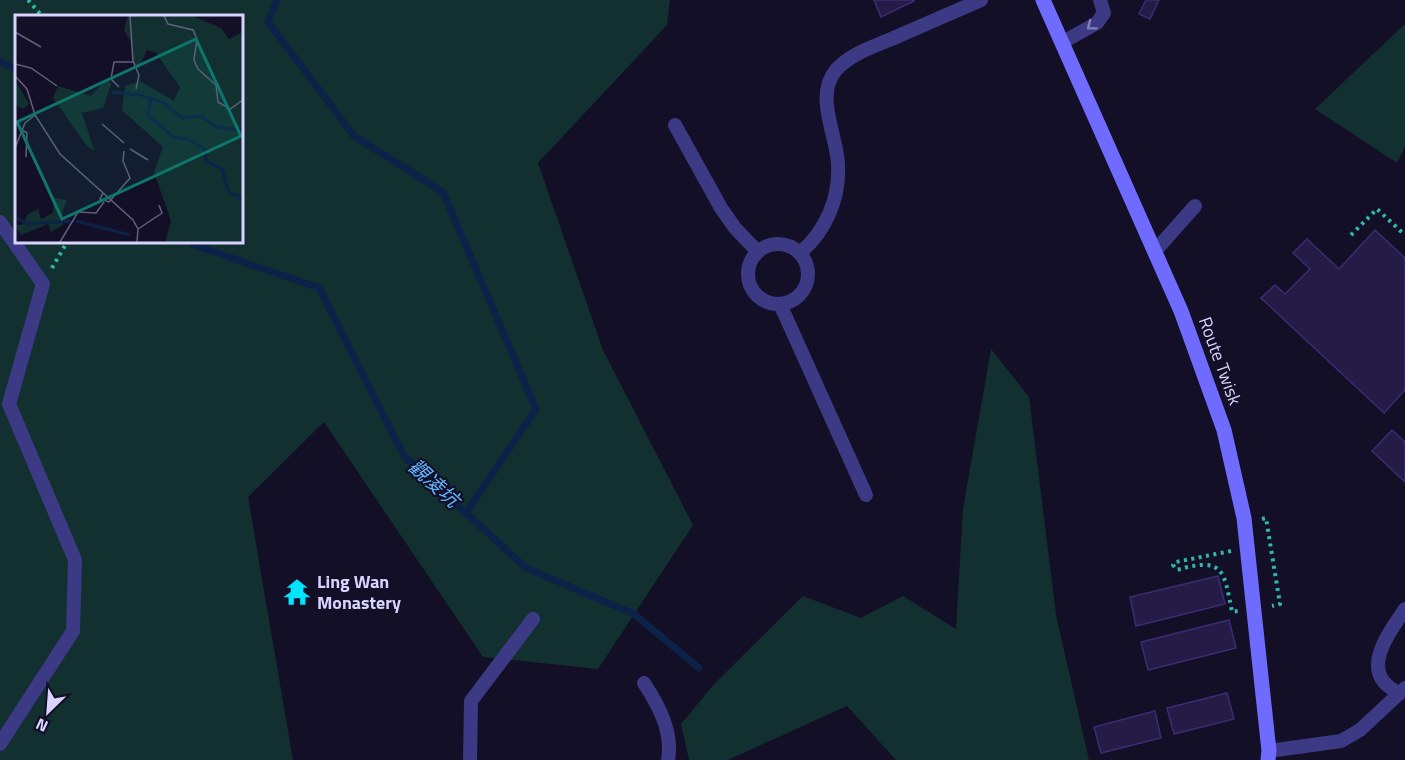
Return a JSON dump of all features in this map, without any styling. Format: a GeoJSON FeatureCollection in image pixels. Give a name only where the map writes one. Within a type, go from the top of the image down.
{"type":"FeatureCollection","features":[{"type":"Feature","properties":{"kind":"main road","name":"Route Twisk"},"geometry":{"type":"LineString","coordinates":[[1043,0],[1181,311],[1227,441],[1244,518],[1269,756]]}},
{"type":"Feature","properties":{"kind":"lane"},"geometry":{"type":"LineString","coordinates":[[800,253],[816,238],[828,218],[836,194],[838,163],[826,93],[835,71],[854,56],[981,0]]}},
{"type":"Feature","properties":{"kind":"lane"},"geometry":{"type":"LineString","coordinates":[[1063,42],[1097,23],[1104,13],[1100,0]]}},
{"type":"Feature","properties":{"kind":"lane"},"geometry":{"type":"LineString","coordinates":[[675,124],[721,208],[735,228],[758,252]]}},
{"type":"Feature","properties":{"kind":"lane"},"geometry":{"type":"LineString","coordinates":[[1155,251],[1195,206]]}},
{"type":"Feature","properties":{"kind":"lane"},"geometry":{"type":"LineString","coordinates":[[0,222],[43,284],[9,405],[75,560],[73,631],[0,744]]}},
{"type":"Feature","properties":{"kind":"lane"},"geometry":{"type":"LineString","coordinates":[[779,244],[793,248],[800,253],[808,268],[806,285],[796,298],[780,304],[763,299],[751,285],[749,267],[758,252],[771,245],[779,244]]}},
{"type":"Feature","properties":{"kind":"lane"},"geometry":{"type":"LineString","coordinates":[[780,304],[866,495]]}},
{"type":"Feature","properties":{"kind":"lane"},"geometry":{"type":"LineString","coordinates":[[1269,756],[1341,741],[1360,730],[1402,691],[1382,681],[1377,662],[1383,643],[1405,609]]}},
{"type":"Feature","properties":{"kind":"lane"},"geometry":{"type":"LineString","coordinates":[[470,760],[471,701],[533,619]]}},
{"type":"Feature","properties":{"kind":"lane"},"geometry":{"type":"LineString","coordinates":[[644,683],[655,700],[669,735],[668,760]]}},
{"type":"Feature","properties":{"kind":"path"},"geometry":{"type":"LineString","coordinates":[[28,0],[41,15]]}},
{"type":"Feature","properties":{"kind":"path"},"geometry":{"type":"LineString","coordinates":[[1351,235],[1377,209],[1405,235]]}},
{"type":"Feature","properties":{"kind":"path"},"geometry":{"type":"LineString","coordinates":[[43,284],[66,243]]}},
{"type":"Feature","properties":{"kind":"path"},"geometry":{"type":"LineString","coordinates":[[1178,570],[1174,569],[1173,565],[1176,562],[1231,551]]}},
{"type":"Feature","properties":{"kind":"green space"},"geometry":{"type":"Polygon","coordinates":[[[0,0],[670,0],[667,25],[538,163],[603,350],[693,525],[598,669],[483,657],[324,422],[248,497],[293,760],[0,760],[0,0]]]}},
{"type":"Feature","properties":{"kind":"green space"},"geometry":{"type":"Polygon","coordinates":[[[1405,24],[1405,147],[1397,163],[1315,109],[1405,24]]]}},
{"type":"Feature","properties":{"kind":"green space"},"geometry":{"type":"Polygon","coordinates":[[[991,349],[1029,397],[1056,615],[1089,760],[896,760],[847,706],[728,760],[689,760],[681,724],[715,683],[803,596],[861,618],[903,596],[956,629],[963,509],[991,349]]]}},
{"type":"Feature","properties":{"kind":"building"},"geometry":{"type":"Polygon","coordinates":[[[874,0],[914,0],[914,1],[881,17],[874,0]]]}},
{"type":"Feature","properties":{"kind":"building"},"geometry":{"type":"Polygon","coordinates":[[[1146,0],[1159,0],[1150,19],[1139,14],[1146,0]]]}},
{"type":"Feature","properties":{"kind":"building"},"geometry":{"type":"Polygon","coordinates":[[[1375,230],[1405,258],[1405,390],[1384,413],[1261,298],[1275,285],[1285,294],[1310,269],[1293,253],[1307,239],[1339,269],[1375,230]]]}},
{"type":"Feature","properties":{"kind":"building"},"geometry":{"type":"Polygon","coordinates":[[[1392,430],[1405,442],[1405,482],[1372,451],[1392,430]]]}},
{"type":"Feature","properties":{"kind":"building"},"geometry":{"type":"Polygon","coordinates":[[[1218,576],[1225,604],[1136,626],[1130,597],[1218,576]]]}},
{"type":"Feature","properties":{"kind":"building"},"geometry":{"type":"Polygon","coordinates":[[[1229,620],[1236,648],[1148,670],[1141,642],[1229,620]]]}},
{"type":"Feature","properties":{"kind":"building"},"geometry":{"type":"Polygon","coordinates":[[[1227,693],[1234,719],[1174,734],[1167,708],[1227,693]]]}},
{"type":"Feature","properties":{"kind":"building"},"geometry":{"type":"Polygon","coordinates":[[[1155,711],[1161,738],[1101,753],[1094,727],[1155,711]]]}},
{"type":"Feature","properties":{"kind":"waterway"},"geometry":{"type":"LineString","coordinates":[[277,0],[268,22],[354,136],[443,192],[536,409],[466,513]]}},
{"type":"Feature","properties":{"kind":"waterway","name":"觀凌坑"},"geometry":{"type":"LineString","coordinates":[[0,61],[15,68]]}},
{"type":"Feature","properties":{"kind":"waterway","name":"觀凌坑"},"geometry":{"type":"LineString","coordinates":[[193,243],[319,288],[404,456],[526,568],[634,614],[699,668]]}},
{"type":"Feature","properties":{"kind":"place","name":"Ling Wan Monastery"},"geometry":{"type":"Point","coordinates":[297,592]}}]}
